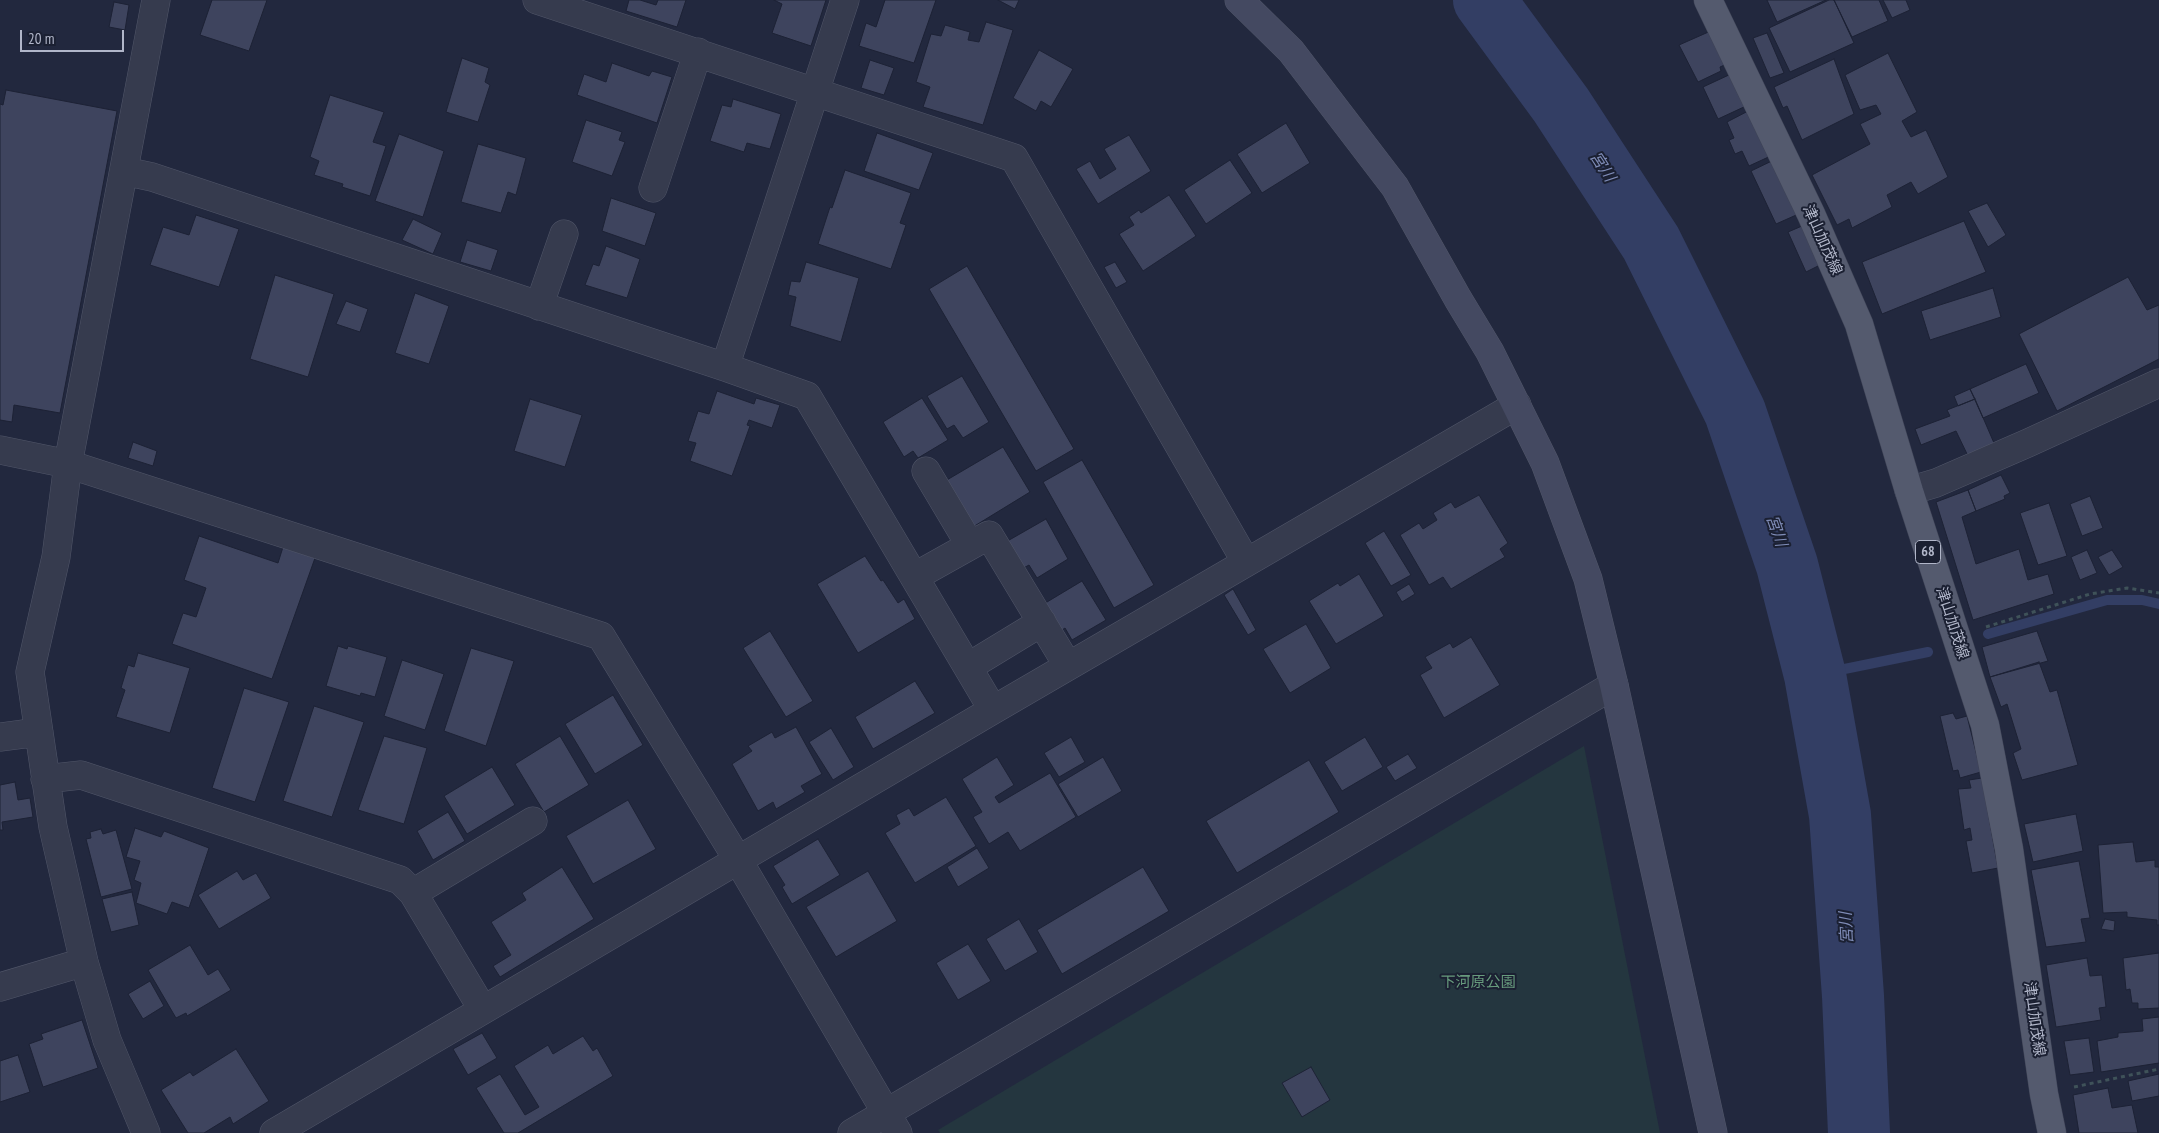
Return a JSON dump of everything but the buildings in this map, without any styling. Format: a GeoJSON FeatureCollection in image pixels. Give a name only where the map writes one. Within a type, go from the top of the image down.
{"type":"FeatureCollection","features":[{"type":"Feature","properties":{"kind":"main road","name":"津山加茂線"},"geometry":{"type":"LineString","coordinates":[[1708,0],[1811,214],[1860,324],[1909,491],[1985,725],[2007,839],[2044,1094],[2052,1133]]}},
{"type":"Feature","properties":{"kind":"street"},"geometry":{"type":"LineString","coordinates":[[146,1133],[107,1040],[84,962],[53,827],[30,672],[56,558],[68,464],[156,0]]}},
{"type":"Feature","properties":{"kind":"street"},"geometry":{"type":"LineString","coordinates":[[537,0],[1014,158],[1246,562]]}},
{"type":"Feature","properties":{"kind":"street"},"geometry":{"type":"LineString","coordinates":[[725,367],[845,0]]}},
{"type":"Feature","properties":{"kind":"street"},"geometry":{"type":"LineString","coordinates":[[1239,0],[1291,51],[1395,187],[1490,352],[1546,463],[1588,579],[1614,685],[1713,1133]]}},
{"type":"Feature","properties":{"kind":"street"},"geometry":{"type":"LineString","coordinates":[[653,188],[698,52]]}},
{"type":"Feature","properties":{"kind":"street"},"geometry":{"type":"LineString","coordinates":[[124,171],[152,177],[725,367],[807,396],[994,710]]}},
{"type":"Feature","properties":{"kind":"street"},"geometry":{"type":"LineString","coordinates":[[539,306],[564,234]]}},
{"type":"Feature","properties":{"kind":"street"},"geometry":{"type":"LineString","coordinates":[[1909,491],[1936,483],[2020,447],[2159,383]]}},
{"type":"Feature","properties":{"kind":"street"},"geometry":{"type":"LineString","coordinates":[[274,1133],[1068,666],[1517,405]]}},
{"type":"Feature","properties":{"kind":"street"},"geometry":{"type":"LineString","coordinates":[[0,450],[68,464],[601,636],[738,860],[892,1123]]}},
{"type":"Feature","properties":{"kind":"street"},"geometry":{"type":"LineString","coordinates":[[926,471],[970,545]]}},
{"type":"Feature","properties":{"kind":"street"},"geometry":{"type":"LineString","coordinates":[[914,577],[989,535],[1068,666]]}},
{"type":"Feature","properties":{"kind":"street"},"geometry":{"type":"LineString","coordinates":[[968,667],[1042,622]]}},
{"type":"Feature","properties":{"kind":"street"},"geometry":{"type":"LineString","coordinates":[[852,1133],[892,1123],[1614,685]]}},
{"type":"Feature","properties":{"kind":"street"},"geometry":{"type":"LineString","coordinates":[[0,737],[39,732]]}},
{"type":"Feature","properties":{"kind":"street"},"geometry":{"type":"LineString","coordinates":[[45,779],[81,775],[400,880],[413,893],[483,1010]]}},
{"type":"Feature","properties":{"kind":"street"},"geometry":{"type":"LineString","coordinates":[[413,893],[533,821]]}},
{"type":"Feature","properties":{"kind":"street"},"geometry":{"type":"LineString","coordinates":[[0,987],[84,962]]}},
{"type":"Feature","properties":{"kind":"path"},"geometry":{"type":"LineString","coordinates":[[1956,637],[2090,594],[2127,588],[2159,593]]}},
{"type":"Feature","properties":{"kind":"path"},"geometry":{"type":"LineString","coordinates":[[2044,1094],[2159,1070]]}},
{"type":"Feature","properties":{"kind":"green space","name":"下河原公園"},"geometry":{"type":"Polygon","coordinates":[[[1584,746],[1660,1133],[940,1133],[938,1130],[1584,746]]]}},
{"type":"Feature","properties":{"kind":"waterway","name":"宮川"},"geometry":{"type":"LineString","coordinates":[[1484,0],[1561,105],[1651,243],[1735,412],[1787,565],[1815,675],[1840,815],[1853,996],[1859,1133]]}},
{"type":"Feature","properties":{"kind":"waterway"},"geometry":{"type":"LineString","coordinates":[[1988,634],[2107,600],[2142,600],[2159,604]]}},
{"type":"Feature","properties":{"kind":"waterway"},"geometry":{"type":"LineString","coordinates":[[1815,675],[1928,652]]}}]}
